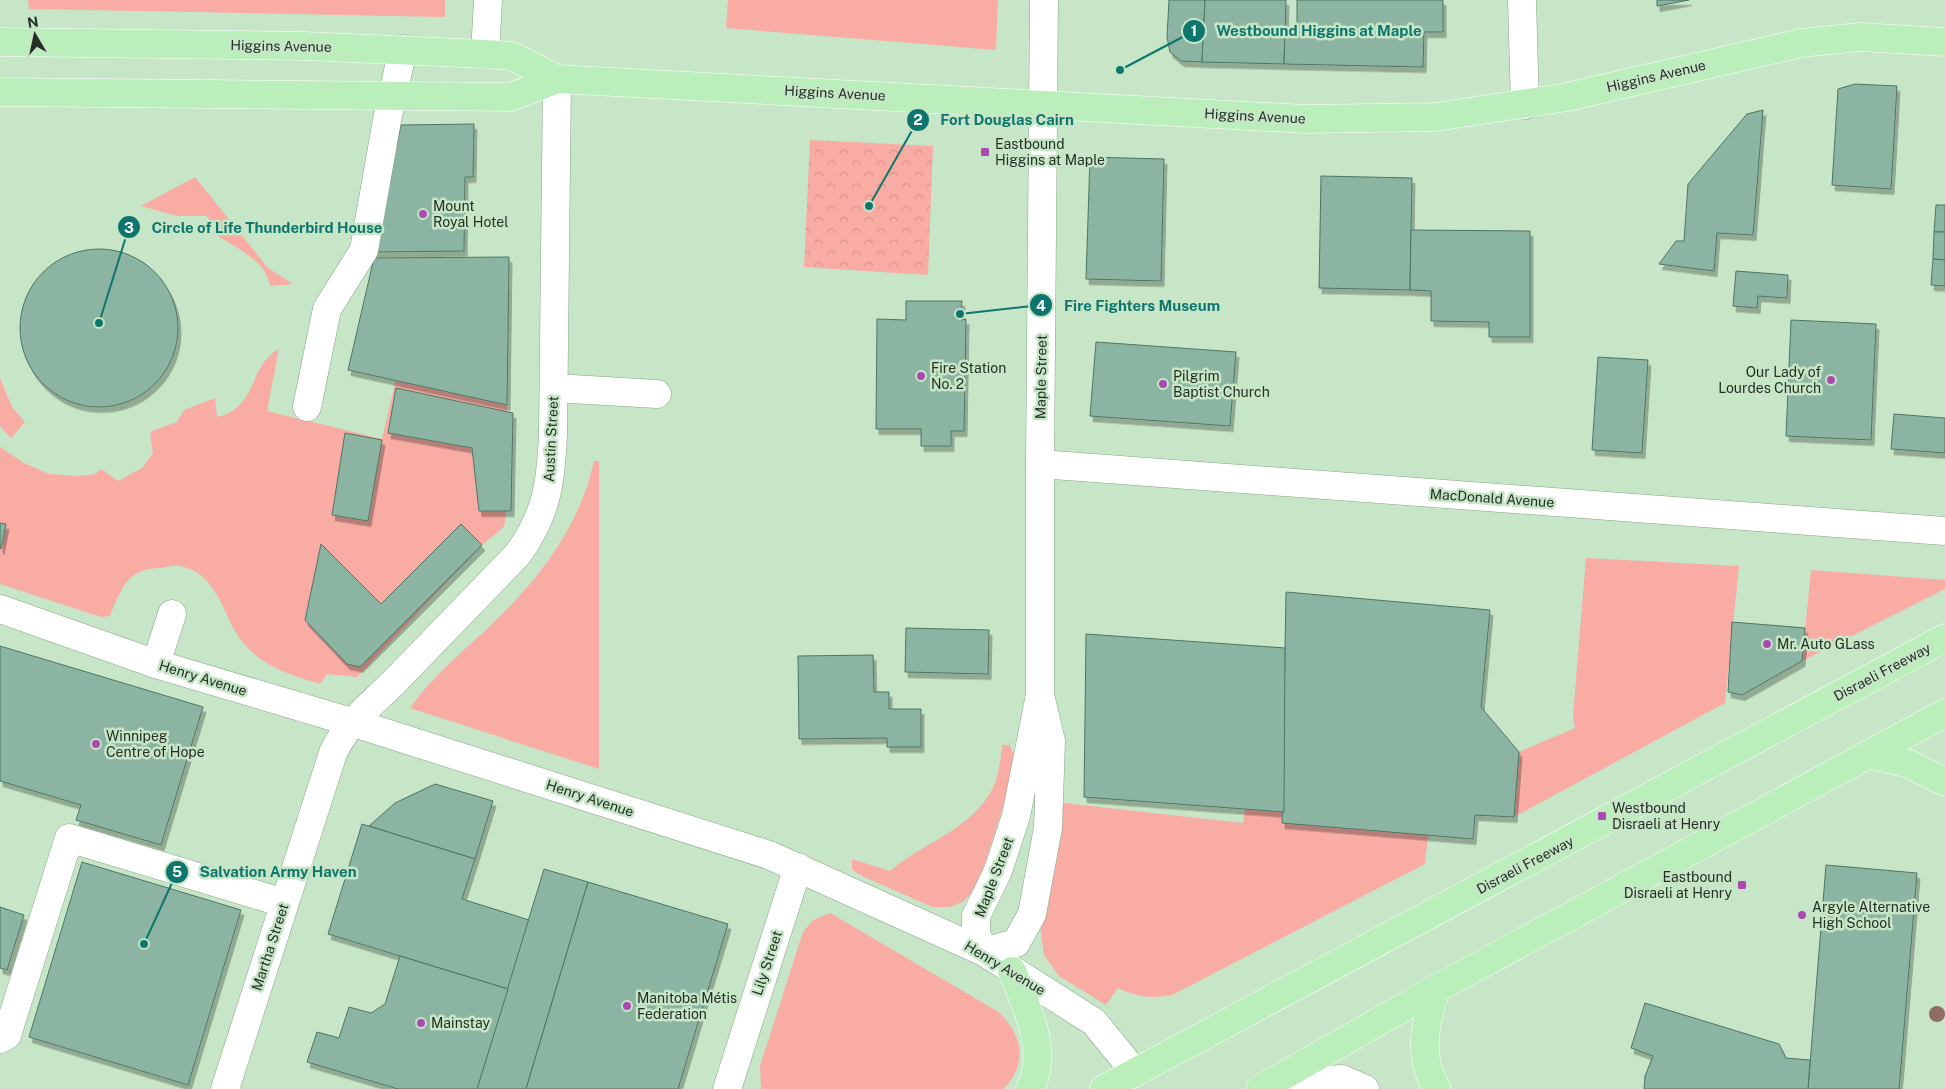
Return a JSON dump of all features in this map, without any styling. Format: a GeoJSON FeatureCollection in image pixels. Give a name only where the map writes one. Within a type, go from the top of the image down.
{"type":"FeatureCollection","features":[{"type":"Feature","properties":{"kind":"main road","name":"Higgins Avenue"},"geometry":{"type":"LineString","coordinates":[[0,42],[403,49],[512,56],[557,79],[1306,119],[1436,117],[1525,105],[1801,43],[1860,36],[1945,42]]}},
{"type":"Feature","properties":{"kind":"main road","name":"Higgins Avenue"},"geometry":{"type":"LineString","coordinates":[[0,92],[511,97],[557,79]]}},
{"type":"Feature","properties":{"kind":"main road","name":"Disraeli Freeway"},"geometry":{"type":"LineString","coordinates":[[1104,1089],[1127,1082],[1945,638]]}},
{"type":"Feature","properties":{"kind":"main road"},"geometry":{"type":"LineString","coordinates":[[1266,1086],[1436,989],[1945,713]]}},
{"type":"Feature","properties":{"kind":"main road"},"geometry":{"type":"LineString","coordinates":[[1868,754],[1909,764],[1945,782]]}},
{"type":"Feature","properties":{"kind":"main road"},"geometry":{"type":"LineString","coordinates":[[1012,971],[1030,1017],[1037,1045],[1038,1073],[1030,1089]]}},
{"type":"Feature","properties":{"kind":"main road"},"geometry":{"type":"LineString","coordinates":[[1436,989],[1423,1039],[1427,1068],[1437,1089]]}},
{"type":"Feature","properties":{"kind":"street"},"geometry":{"type":"LineString","coordinates":[[485,54],[488,0]]}},
{"type":"Feature","properties":{"kind":"street","name":"Maple Street"},"geometry":{"type":"LineString","coordinates":[[1040,695],[1051,741],[1050,798],[1048,828],[1032,914],[1016,943],[984,952],[976,934],[976,916],[998,871],[1016,816],[1040,695],[1044,0]]}},
{"type":"Feature","properties":{"kind":"street"},"geometry":{"type":"LineString","coordinates":[[1522,0],[1525,105]]}},
{"type":"Feature","properties":{"kind":"street"},"geometry":{"type":"LineString","coordinates":[[307,407],[327,308],[364,250],[403,49]]}},
{"type":"Feature","properties":{"kind":"street","name":"Austin Street"},"geometry":{"type":"LineString","coordinates":[[351,722],[377,700],[518,554],[529,538],[545,505],[550,482],[554,388],[557,79]]}},
{"type":"Feature","properties":{"kind":"street"},"geometry":{"type":"LineString","coordinates":[[554,388],[657,394]]}},
{"type":"Feature","properties":{"kind":"street","name":"MacDonald Avenue"},"geometry":{"type":"LineString","coordinates":[[1040,464],[1945,531]]}},
{"type":"Feature","properties":{"kind":"street","name":"Henry Avenue"},"geometry":{"type":"LineString","coordinates":[[0,609],[156,664],[351,722],[769,854],[984,952],[1094,1022],[1125,1060],[1127,1082]]}},
{"type":"Feature","properties":{"kind":"street"},"geometry":{"type":"LineString","coordinates":[[156,664],[172,614]]}},
{"type":"Feature","properties":{"kind":"street","name":"Martha Street"},"geometry":{"type":"LineString","coordinates":[[225,1089],[333,753],[351,722]]}},
{"type":"Feature","properties":{"kind":"street"},"geometry":{"type":"LineString","coordinates":[[0,1039],[7,1035],[69,838],[284,903]]}},
{"type":"Feature","properties":{"kind":"street","name":"Lily Street"},"geometry":{"type":"LineString","coordinates":[[727,1089],[798,867]]}},
{"type":"Feature","properties":{"kind":"street"},"geometry":{"type":"LineString","coordinates":[[736,1060],[745,1089]]}},
{"type":"Feature","properties":{"kind":"street"},"geometry":{"type":"LineString","coordinates":[[1266,1086],[1342,1079],[1365,1089]]}},
{"type":"Feature","properties":{"kind":"green space"},"geometry":{"type":"Polygon","coordinates":[[[28,0],[445,0],[445,17],[29,9],[28,0]]]}},
{"type":"Feature","properties":{"kind":"green space"},"geometry":{"type":"Polygon","coordinates":[[[728,0],[998,0],[996,50],[726,28],[728,0]]]}},
{"type":"Feature","properties":{"kind":"green space"},"geometry":{"type":"Polygon","coordinates":[[[810,140],[933,146],[928,275],[804,267],[810,140]]]}},
{"type":"Feature","properties":{"kind":"green space"},"geometry":{"type":"Polygon","coordinates":[[[195,177],[268,268],[293,284],[270,286],[267,277],[256,262],[240,249],[215,234],[215,224],[206,216],[177,216],[141,206],[195,177]]]}},
{"type":"Feature","properties":{"kind":"green space"},"geometry":{"type":"Polygon","coordinates":[[[279,349],[267,411],[382,439],[396,379],[507,405],[506,516],[504,527],[482,545],[357,677],[327,674],[320,684],[271,666],[246,646],[231,624],[213,588],[204,578],[194,571],[180,566],[149,569],[133,576],[122,589],[110,616],[101,617],[0,584],[0,447],[24,463],[49,474],[79,476],[95,474],[101,469],[118,481],[142,468],[153,453],[150,435],[152,431],[177,422],[184,410],[215,398],[217,417],[230,412],[240,405],[247,396],[262,366],[269,356],[279,349]]]}},
{"type":"Feature","properties":{"kind":"green space"},"geometry":{"type":"Polygon","coordinates":[[[0,378],[12,407],[25,422],[11,438],[0,426],[0,378]]]}},
{"type":"Feature","properties":{"kind":"green space"},"geometry":{"type":"Polygon","coordinates":[[[594,461],[599,461],[599,769],[410,708],[438,674],[510,606],[542,569],[556,550],[579,507],[588,485],[594,461]]]}},
{"type":"Feature","properties":{"kind":"green space"},"geometry":{"type":"Polygon","coordinates":[[[1586,558],[1739,566],[1725,703],[1514,817],[1519,752],[1575,728],[1573,716],[1586,558]]]}},
{"type":"Feature","properties":{"kind":"green space"},"geometry":{"type":"Polygon","coordinates":[[[1811,570],[1945,580],[1945,589],[1802,661],[1811,570]]]}},
{"type":"Feature","properties":{"kind":"green space"},"geometry":{"type":"Polygon","coordinates":[[[1002,745],[1010,745],[1015,760],[1002,810],[977,887],[963,902],[950,907],[932,907],[858,874],[852,869],[852,859],[890,871],[967,820],[990,793],[998,772],[1002,745]]]}},
{"type":"Feature","properties":{"kind":"green space"},"geometry":{"type":"Polygon","coordinates":[[[1064,803],[1243,823],[1245,809],[1283,812],[1428,835],[1425,864],[1172,995],[1145,996],[1118,988],[1106,1005],[1059,976],[1044,955],[1040,925],[1064,803]]]}},
{"type":"Feature","properties":{"kind":"green space"},"geometry":{"type":"Polygon","coordinates":[[[830,913],[997,1011],[1006,1019],[1017,1039],[1019,1059],[1017,1070],[1003,1089],[761,1089],[760,1066],[803,932],[812,921],[830,913]]]}},
{"type":"Feature","properties":{"kind":"building"},"geometry":{"type":"Polygon","coordinates":[[[1169,0],[1205,0],[1202,62],[1181,61],[1170,52],[1167,37],[1169,0]]]}},
{"type":"Feature","properties":{"kind":"building"},"geometry":{"type":"Polygon","coordinates":[[[1205,0],[1286,0],[1284,64],[1202,62],[1205,0]]]}},
{"type":"Feature","properties":{"kind":"building"},"geometry":{"type":"Polygon","coordinates":[[[1297,0],[1443,0],[1443,32],[1424,32],[1423,67],[1284,64],[1285,29],[1297,29],[1297,0]]]}},
{"type":"Feature","properties":{"kind":"building"},"geometry":{"type":"Polygon","coordinates":[[[1657,0],[1689,0],[1657,6],[1657,0]]]}},
{"type":"Feature","properties":{"kind":"building"},"geometry":{"type":"Polygon","coordinates":[[[1855,84],[1897,86],[1891,189],[1832,185],[1838,89],[1855,84]]]}},
{"type":"Feature","properties":{"kind":"building"},"geometry":{"type":"Polygon","coordinates":[[[1763,110],[1753,235],[1717,233],[1714,271],[1659,264],[1676,241],[1684,241],[1688,184],[1747,114],[1763,110]]]}},
{"type":"Feature","properties":{"kind":"building","name":"Mount Royal Hotel"},"geometry":{"type":"Polygon","coordinates":[[[474,124],[473,177],[465,177],[464,251],[374,252],[401,125],[474,124]]]}},
{"type":"Feature","properties":{"kind":"building"},"geometry":{"type":"Polygon","coordinates":[[[1090,157],[1164,159],[1161,281],[1086,279],[1090,157]]]}},
{"type":"Feature","properties":{"kind":"building"},"geometry":{"type":"Polygon","coordinates":[[[1321,176],[1412,178],[1410,290],[1319,288],[1321,176]]]}},
{"type":"Feature","properties":{"kind":"building"},"geometry":{"type":"Polygon","coordinates":[[[1936,205],[1945,205],[1945,232],[1934,232],[1936,205]]]}},
{"type":"Feature","properties":{"kind":"building"},"geometry":{"type":"Polygon","coordinates":[[[1411,230],[1530,231],[1530,337],[1489,337],[1489,322],[1431,321],[1431,291],[1410,290],[1411,230]]]}},
{"type":"Feature","properties":{"kind":"building"},"geometry":{"type":"Polygon","coordinates":[[[1934,232],[1945,232],[1945,260],[1933,259],[1934,232]]]}},
{"type":"Feature","properties":{"kind":"building"},"geometry":{"type":"Polygon","coordinates":[[[91,249],[107,249],[122,252],[136,258],[155,272],[165,284],[175,305],[178,328],[175,351],[165,372],[155,384],[143,394],[122,404],[107,407],[91,407],[76,404],[55,394],[33,372],[23,351],[20,336],[20,320],[23,305],[33,284],[55,262],[76,252],[91,249]]]}},
{"type":"Feature","properties":{"kind":"building"},"geometry":{"type":"Polygon","coordinates":[[[509,257],[507,405],[348,370],[374,258],[509,257]]]}},
{"type":"Feature","properties":{"kind":"building"},"geometry":{"type":"Polygon","coordinates":[[[1933,259],[1945,260],[1945,286],[1931,285],[1933,259]]]}},
{"type":"Feature","properties":{"kind":"building"},"geometry":{"type":"Polygon","coordinates":[[[1736,271],[1788,275],[1787,298],[1758,296],[1757,308],[1733,306],[1736,271]]]}},
{"type":"Feature","properties":{"kind":"building","name":"Fire Station No. 2"},"geometry":{"type":"Polygon","coordinates":[[[906,301],[962,301],[961,320],[966,319],[964,431],[951,431],[951,446],[921,446],[921,429],[876,429],[877,319],[906,320],[906,301]]]}},
{"type":"Feature","properties":{"kind":"building","name":"Our Lady of Lourdes Church"},"geometry":{"type":"Polygon","coordinates":[[[1791,320],[1876,324],[1871,440],[1786,436],[1791,320]]]}},
{"type":"Feature","properties":{"kind":"building","name":"Pilgrim Baptist Church"},"geometry":{"type":"Polygon","coordinates":[[[1096,342],[1236,352],[1230,426],[1090,416],[1096,342]]]}},
{"type":"Feature","properties":{"kind":"building"},"geometry":{"type":"Polygon","coordinates":[[[1598,357],[1648,360],[1642,453],[1592,450],[1598,357]]]}},
{"type":"Feature","properties":{"kind":"building"},"geometry":{"type":"Polygon","coordinates":[[[396,388],[513,413],[511,511],[479,511],[472,448],[388,433],[396,388]]]}},
{"type":"Feature","properties":{"kind":"building"},"geometry":{"type":"Polygon","coordinates":[[[1894,414],[1945,418],[1945,453],[1891,449],[1894,414]]]}},
{"type":"Feature","properties":{"kind":"building"},"geometry":{"type":"Polygon","coordinates":[[[345,433],[382,440],[368,521],[332,515],[345,433]]]}},
{"type":"Feature","properties":{"kind":"building"},"geometry":{"type":"Polygon","coordinates":[[[0,523],[6,524],[1,549],[0,548],[0,523]]]}},
{"type":"Feature","properties":{"kind":"building"},"geometry":{"type":"Polygon","coordinates":[[[461,524],[482,545],[360,667],[347,664],[305,620],[321,544],[381,604],[461,524]]]}},
{"type":"Feature","properties":{"kind":"building"},"geometry":{"type":"Polygon","coordinates":[[[1286,592],[1490,610],[1481,707],[1519,752],[1514,817],[1475,815],[1473,839],[1282,823],[1286,592]]]}},
{"type":"Feature","properties":{"kind":"building","name":"Mr. Auto GLass"},"geometry":{"type":"Polygon","coordinates":[[[1732,622],[1805,628],[1802,661],[1742,695],[1728,692],[1732,622]]]}},
{"type":"Feature","properties":{"kind":"building"},"geometry":{"type":"Polygon","coordinates":[[[906,628],[989,630],[988,674],[905,672],[906,628]]]}},
{"type":"Feature","properties":{"kind":"building"},"geometry":{"type":"Polygon","coordinates":[[[1086,634],[1285,648],[1284,812],[1084,797],[1086,634]]]}},
{"type":"Feature","properties":{"kind":"building","name":"Winnipeg Centre of Hope"},"geometry":{"type":"Polygon","coordinates":[[[0,646],[203,707],[161,845],[76,820],[81,805],[0,781],[0,646]]]}},
{"type":"Feature","properties":{"kind":"building"},"geometry":{"type":"Polygon","coordinates":[[[873,655],[874,692],[889,692],[889,709],[921,709],[921,747],[887,747],[887,738],[799,739],[798,656],[873,655]]]}},
{"type":"Feature","properties":{"kind":"building"},"geometry":{"type":"Polygon","coordinates":[[[435,784],[493,801],[475,859],[369,826],[395,803],[435,784]]]}},
{"type":"Feature","properties":{"kind":"building"},"geometry":{"type":"Polygon","coordinates":[[[362,824],[475,859],[462,899],[529,920],[508,989],[328,934],[362,824]]]}},
{"type":"Feature","properties":{"kind":"building"},"geometry":{"type":"Polygon","coordinates":[[[82,862],[241,910],[188,1085],[29,1037],[82,862]]]}},
{"type":"Feature","properties":{"kind":"building"},"geometry":{"type":"Polygon","coordinates":[[[1826,865],[1917,873],[1899,1089],[1808,1089],[1826,865]]]}},
{"type":"Feature","properties":{"kind":"building"},"geometry":{"type":"Polygon","coordinates":[[[544,869],[588,882],[526,1089],[477,1089],[544,869]]]}},
{"type":"Feature","properties":{"kind":"building","name":"Manitoba Métis Federation"},"geometry":{"type":"Polygon","coordinates":[[[588,882],[728,924],[678,1089],[526,1089],[588,882]]]}},
{"type":"Feature","properties":{"kind":"building"},"geometry":{"type":"Polygon","coordinates":[[[0,907],[24,915],[7,970],[0,968],[0,907]]]}},
{"type":"Feature","properties":{"kind":"building","name":"Mainstay"},"geometry":{"type":"Polygon","coordinates":[[[400,956],[508,989],[477,1089],[398,1089],[307,1062],[317,1032],[339,1038],[349,1007],[371,1013],[385,1004],[400,956]]]}},
{"type":"Feature","properties":{"kind":"building"},"geometry":{"type":"Polygon","coordinates":[[[1645,1003],[1779,1044],[1786,1058],[1810,1060],[1808,1089],[1644,1089],[1645,1076],[1653,1056],[1631,1048],[1645,1003]]]}},
{"type":"Feature","properties":{"kind":"place","name":"Westbound Higgins at Maple"},"geometry":{"type":"Point","coordinates":[1120,70]}},
{"type":"Feature","properties":{"kind":"place","name":"Eastbound Higgins at Maple"},"geometry":{"type":"Point","coordinates":[985,152]}},
{"type":"Feature","properties":{"kind":"place","name":"Fort Douglas Cairn"},"geometry":{"type":"Point","coordinates":[869,206]}},
{"type":"Feature","properties":{"kind":"place","name":"Mount Royal Hotel"},"geometry":{"type":"Point","coordinates":[423,214]}},
{"type":"Feature","properties":{"kind":"place","name":"Fire Fighters Museum"},"geometry":{"type":"Point","coordinates":[960,314]}},
{"type":"Feature","properties":{"kind":"place","name":"Circle of Life Thunderbird House"},"geometry":{"type":"Point","coordinates":[99,323]}},
{"type":"Feature","properties":{"kind":"place","name":"Fire Station No. 2"},"geometry":{"type":"Point","coordinates":[921,376]}},
{"type":"Feature","properties":{"kind":"place","name":"Our Lady of Lourdes Church"},"geometry":{"type":"Point","coordinates":[1831,380]}},
{"type":"Feature","properties":{"kind":"place","name":"Pilgrim Baptist Church"},"geometry":{"type":"Point","coordinates":[1163,384]}},
{"type":"Feature","properties":{"kind":"place","name":"Mr. Auto GLass"},"geometry":{"type":"Point","coordinates":[1767,644]}},
{"type":"Feature","properties":{"kind":"place","name":"Winnipeg Centre of Hope"},"geometry":{"type":"Point","coordinates":[96,744]}},
{"type":"Feature","properties":{"kind":"place","name":"Westbound Disraeli at Henry"},"geometry":{"type":"Point","coordinates":[1602,816]}},
{"type":"Feature","properties":{"kind":"place","name":"Eastbound Disraeli at Henry"},"geometry":{"type":"Point","coordinates":[1742,885]}},
{"type":"Feature","properties":{"kind":"place","name":"Argyle Alternative High School"},"geometry":{"type":"Point","coordinates":[1802,915]}},
{"type":"Feature","properties":{"kind":"place","name":"Salvation Army Haven"},"geometry":{"type":"Point","coordinates":[144,944]}},
{"type":"Feature","properties":{"kind":"place","name":"Manitoba Métis Federation"},"geometry":{"type":"Point","coordinates":[627,1006]}},
{"type":"Feature","properties":{"kind":"place","name":"Mainstay"},"geometry":{"type":"Point","coordinates":[421,1023]}}]}
